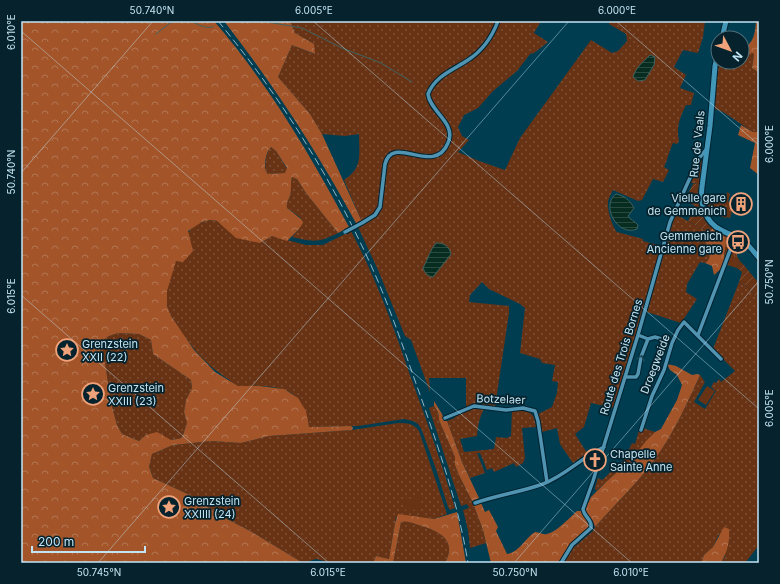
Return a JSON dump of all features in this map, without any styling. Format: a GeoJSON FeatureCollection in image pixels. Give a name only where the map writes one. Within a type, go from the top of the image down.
{"type":"FeatureCollection","features":[{"type":"Feature","properties":{"kind":"main road","name":"Rue de Vaals"},"geometry":{"type":"LineString","coordinates":[[715,70],[701,195],[705,213],[710,222],[716,228],[744,242],[759,258]]}},
{"type":"Feature","properties":{"kind":"street"},"geometry":{"type":"LineString","coordinates":[[345,232],[375,215],[380,207],[386,159],[391,153],[397,152],[434,156],[443,151],[448,143],[449,131],[445,120],[432,106],[428,94],[431,87],[448,71],[467,61],[477,53],[492,34],[498,21]]}},
{"type":"Feature","properties":{"kind":"street","name":"Route des Trois Bornes"},"geometry":{"type":"LineString","coordinates":[[561,563],[572,545],[592,528],[591,523],[582,509],[604,447],[670,222],[699,158],[707,149]]}},
{"type":"Feature","properties":{"kind":"street"},"geometry":{"type":"LineString","coordinates":[[698,335],[736,237]]}},
{"type":"Feature","properties":{"kind":"street","name":"Droegweide"},"geometry":{"type":"LineString","coordinates":[[641,430],[672,343],[676,333],[684,322],[721,359]]}},
{"type":"Feature","properties":{"kind":"street"},"geometry":{"type":"LineString","coordinates":[[638,335],[648,339],[655,337],[665,340]]}},
{"type":"Feature","properties":{"kind":"street"},"geometry":{"type":"LineString","coordinates":[[625,376],[636,377],[638,374],[641,357],[648,339]]}},
{"type":"Feature","properties":{"kind":"street","name":"Botzelaer"},"geometry":{"type":"LineString","coordinates":[[445,418],[474,406],[506,410],[523,408],[535,411],[538,421],[547,482]]}},
{"type":"Feature","properties":{"kind":"street"},"geometry":{"type":"LineString","coordinates":[[475,503],[547,482],[604,447]]}},
{"type":"Feature","properties":{"kind":"green space"},"geometry":{"type":"Polygon","coordinates":[[[21,21],[214,21],[234,45],[287,120],[349,227],[338,233],[306,193],[297,179],[292,177],[291,193],[287,203],[287,208],[301,219],[303,223],[299,229],[287,241],[272,236],[260,243],[236,238],[217,221],[210,220],[202,222],[188,231],[193,251],[183,262],[176,261],[167,291],[167,306],[171,316],[194,350],[215,372],[238,386],[259,386],[284,389],[298,398],[306,411],[309,427],[351,426],[353,428],[352,430],[269,436],[241,443],[211,441],[173,445],[152,454],[149,467],[153,478],[194,497],[221,516],[252,532],[303,563],[21,563],[21,21]],[[271,147],[266,155],[265,170],[268,174],[285,173],[287,168],[276,151],[271,147]],[[118,333],[109,336],[102,341],[100,352],[105,363],[111,403],[117,425],[122,434],[139,441],[146,435],[157,432],[171,440],[182,438],[187,423],[184,412],[186,400],[192,388],[191,380],[153,354],[151,340],[139,334],[118,333]]]}},
{"type":"Feature","properties":{"kind":"green space"},"geometry":{"type":"Polygon","coordinates":[[[224,21],[290,21],[295,33],[314,44],[315,54],[292,45],[278,77],[310,114],[322,134],[362,222],[357,225],[327,171],[295,120],[261,70],[224,21]]]}},
{"type":"Feature","properties":{"kind":"green space"},"geometry":{"type":"Polygon","coordinates":[[[290,21],[497,21],[489,37],[477,51],[468,59],[447,70],[435,80],[427,90],[426,98],[429,105],[446,126],[449,134],[448,142],[441,151],[429,156],[401,151],[388,153],[384,160],[379,207],[374,214],[362,222],[344,180],[354,171],[359,160],[359,134],[345,136],[322,134],[310,114],[278,77],[292,45],[314,54],[314,44],[295,33],[290,21]]]}},
{"type":"Feature","properties":{"kind":"green space"},"geometry":{"type":"Polygon","coordinates":[[[499,21],[541,21],[534,33],[548,42],[534,53],[530,54],[517,71],[493,91],[478,108],[464,115],[458,127],[462,136],[469,140],[458,152],[505,170],[520,138],[591,40],[612,53],[618,51],[627,41],[626,34],[609,24],[609,21],[705,21],[703,37],[698,53],[683,50],[674,67],[686,75],[680,88],[694,93],[691,105],[686,105],[680,118],[678,127],[679,141],[677,144],[673,143],[664,167],[669,170],[663,182],[653,179],[642,200],[638,201],[613,190],[608,200],[609,214],[617,232],[643,239],[643,241],[661,246],[614,408],[591,403],[584,427],[575,434],[587,453],[573,463],[560,444],[557,428],[542,432],[538,414],[552,407],[557,393],[558,382],[552,381],[555,365],[542,363],[540,359],[520,353],[525,308],[520,304],[489,289],[482,282],[470,295],[469,302],[509,306],[509,313],[495,407],[486,406],[482,413],[477,436],[460,439],[464,452],[494,449],[496,437],[507,438],[511,436],[512,411],[529,412],[534,417],[536,427],[522,428],[525,458],[523,463],[516,467],[514,463],[494,472],[492,468],[487,470],[480,453],[477,453],[485,473],[470,478],[462,462],[447,421],[455,418],[453,413],[466,407],[466,378],[429,378],[430,392],[411,340],[405,336],[378,270],[358,227],[370,221],[379,212],[389,157],[396,153],[424,157],[440,155],[452,132],[446,119],[433,104],[429,95],[431,89],[449,72],[478,54],[499,21]]]}},
{"type":"Feature","properties":{"kind":"green space"},"geometry":{"type":"Polygon","coordinates":[[[756,21],[759,21],[758,72],[752,68],[754,55],[753,53],[750,53],[750,42],[755,30],[756,21]]]}},
{"type":"Feature","properties":{"kind":"green space"},"geometry":{"type":"Polygon","coordinates":[[[750,52],[752,52],[754,55],[752,68],[758,72],[759,71],[759,132],[753,132],[723,112],[713,108],[718,70],[750,70],[750,52]]]}},
{"type":"Feature","properties":{"kind":"green space"},"geometry":{"type":"Polygon","coordinates":[[[741,125],[753,132],[759,132],[759,175],[750,168],[755,143],[738,135],[741,125]]]}},
{"type":"Feature","properties":{"kind":"green space"},"geometry":{"type":"Polygon","coordinates":[[[271,147],[276,151],[287,169],[285,173],[268,174],[265,170],[267,155],[271,147]]]}},
{"type":"Feature","properties":{"kind":"green space"},"geometry":{"type":"Polygon","coordinates":[[[702,160],[700,206],[705,219],[710,225],[730,237],[731,244],[725,260],[724,237],[714,228],[711,230],[704,219],[698,204],[698,184],[691,183],[698,165],[702,160]]]}},
{"type":"Feature","properties":{"kind":"green space"},"geometry":{"type":"Polygon","coordinates":[[[292,177],[297,179],[306,193],[338,233],[316,241],[292,237],[299,229],[301,218],[287,208],[287,203],[291,193],[292,177]]]}},
{"type":"Feature","properties":{"kind":"green space"},"geometry":{"type":"Polygon","coordinates":[[[693,184],[698,184],[699,209],[711,230],[708,232],[688,221],[695,206],[685,200],[693,184]]]}},
{"type":"Feature","properties":{"kind":"green space"},"geometry":{"type":"Polygon","coordinates":[[[727,192],[730,194],[728,202],[731,202],[731,199],[735,200],[730,218],[710,213],[706,201],[726,199],[727,192]]]}},
{"type":"Feature","properties":{"kind":"green space"},"geometry":{"type":"Polygon","coordinates":[[[675,214],[708,232],[704,232],[704,236],[710,256],[705,263],[700,262],[687,284],[686,292],[697,299],[681,323],[647,312],[675,214]]]}},
{"type":"Feature","properties":{"kind":"green space"},"geometry":{"type":"Polygon","coordinates":[[[210,220],[217,221],[225,227],[260,243],[272,236],[306,245],[323,245],[351,231],[369,267],[391,322],[434,443],[455,508],[450,510],[448,507],[436,469],[421,428],[418,424],[404,419],[358,426],[309,427],[303,407],[294,395],[279,388],[257,386],[240,387],[213,368],[194,349],[170,314],[166,299],[171,273],[188,232],[196,225],[210,220]]]}},
{"type":"Feature","properties":{"kind":"green space"},"geometry":{"type":"Polygon","coordinates":[[[713,228],[723,235],[726,242],[724,255],[725,260],[722,268],[714,275],[712,266],[705,263],[710,257],[710,253],[702,234],[713,228]]]}},
{"type":"Feature","properties":{"kind":"green space"},"geometry":{"type":"Polygon","coordinates":[[[739,243],[741,244],[737,255],[740,261],[737,268],[727,265],[735,245],[739,243]]]}},
{"type":"Feature","properties":{"kind":"green space"},"geometry":{"type":"Polygon","coordinates":[[[740,261],[759,283],[759,301],[749,288],[739,282],[742,272],[737,268],[740,261]]]}},
{"type":"Feature","properties":{"kind":"green space"},"geometry":{"type":"Polygon","coordinates":[[[739,282],[749,288],[759,301],[759,545],[745,563],[721,563],[725,556],[719,534],[713,547],[704,555],[701,563],[563,563],[572,549],[593,531],[643,475],[657,456],[675,427],[700,375],[705,382],[694,402],[705,409],[716,391],[711,387],[714,382],[716,383],[719,379],[721,382],[735,371],[713,349],[739,282]]]}},
{"type":"Feature","properties":{"kind":"green space"},"geometry":{"type":"Polygon","coordinates":[[[118,333],[139,334],[151,340],[153,354],[191,380],[192,388],[186,400],[184,412],[187,423],[182,438],[171,440],[146,435],[139,441],[122,434],[117,425],[111,403],[105,364],[100,352],[102,341],[109,336],[118,333]]]}},
{"type":"Feature","properties":{"kind":"green space"},"geometry":{"type":"Polygon","coordinates":[[[667,364],[676,366],[692,375],[700,375],[675,427],[657,456],[635,484],[595,527],[585,512],[591,497],[630,461],[655,432],[661,429],[677,400],[682,385],[677,375],[670,370],[667,364]]]}},
{"type":"Feature","properties":{"kind":"green space"},"geometry":{"type":"Polygon","coordinates":[[[707,386],[715,391],[706,405],[698,400],[707,386]]]}},
{"type":"Feature","properties":{"kind":"green space"},"geometry":{"type":"Polygon","coordinates":[[[434,401],[442,414],[444,421],[447,421],[462,462],[479,498],[472,501],[455,465],[455,457],[439,420],[438,412],[434,406],[434,401]]]}},
{"type":"Feature","properties":{"kind":"green space"},"geometry":{"type":"Polygon","coordinates":[[[434,406],[455,457],[455,465],[459,475],[472,501],[483,530],[486,543],[470,548],[468,530],[463,510],[469,508],[467,504],[461,506],[429,408],[434,406]]]}},
{"type":"Feature","properties":{"kind":"green space"},"geometry":{"type":"Polygon","coordinates":[[[398,423],[410,424],[415,426],[419,431],[447,514],[434,519],[407,516],[396,517],[389,559],[376,556],[373,563],[333,563],[316,559],[303,563],[252,532],[221,516],[194,497],[153,478],[149,467],[152,454],[173,445],[211,441],[241,443],[269,436],[352,430],[398,423]]]}},
{"type":"Feature","properties":{"kind":"green space"},"geometry":{"type":"Polygon","coordinates":[[[640,427],[655,432],[630,461],[596,491],[595,488],[598,478],[602,480],[624,460],[632,443],[635,444],[640,427]]]}},
{"type":"Feature","properties":{"kind":"green space"},"geometry":{"type":"Polygon","coordinates":[[[419,496],[423,507],[407,512],[403,501],[419,496]]]}},
{"type":"Feature","properties":{"kind":"green space"},"geometry":{"type":"Polygon","coordinates":[[[481,503],[485,512],[489,510],[498,527],[496,531],[507,554],[519,548],[535,532],[547,534],[555,530],[577,511],[581,511],[590,526],[559,563],[491,563],[483,530],[474,506],[481,503]]]}},
{"type":"Feature","properties":{"kind":"green space"},"geometry":{"type":"Polygon","coordinates":[[[457,512],[466,563],[445,563],[449,549],[445,538],[429,528],[412,522],[401,522],[393,563],[373,563],[376,556],[389,559],[398,514],[434,519],[457,512]]]}},
{"type":"Feature","properties":{"kind":"green space"},"geometry":{"type":"Polygon","coordinates":[[[406,521],[432,529],[445,538],[449,545],[449,553],[445,563],[393,563],[401,522],[406,521]]]}},
{"type":"Feature","properties":{"kind":"green space"},"geometry":{"type":"Polygon","coordinates":[[[724,527],[729,529],[729,538],[721,563],[701,563],[704,555],[713,547],[724,527]]]}},
{"type":"Feature","properties":{"kind":"shaded area"},"geometry":{"type":"Polygon","coordinates":[[[650,55],[655,57],[654,65],[645,80],[638,81],[633,77],[634,73],[650,55]]]}},
{"type":"Feature","properties":{"kind":"shaded area"},"geometry":{"type":"Polygon","coordinates":[[[616,194],[626,199],[634,208],[628,216],[638,225],[637,229],[623,229],[613,219],[610,206],[612,199],[616,194]]]}},
{"type":"Feature","properties":{"kind":"shaded area"},"geometry":{"type":"Polygon","coordinates":[[[436,243],[446,246],[451,254],[433,277],[426,274],[423,268],[436,243]]]}},
{"type":"Feature","properties":{"kind":"waterway"},"geometry":{"type":"LineString","coordinates":[[156,34],[175,21]]}},
{"type":"Feature","properties":{"kind":"waterway"},"geometry":{"type":"LineString","coordinates":[[189,21],[203,27],[213,27]]}},
{"type":"Feature","properties":{"kind":"waterway"},"geometry":{"type":"LineString","coordinates":[[262,21],[302,28],[342,48],[381,63],[412,82]]}},
{"type":"Feature","properties":{"kind":"waterway"},"geometry":{"type":"LineString","coordinates":[[586,462],[598,455]]}},
{"type":"Feature","properties":{"kind":"railway"},"geometry":{"type":"LineString","coordinates":[[218,21],[263,80],[305,141],[342,206],[374,272],[400,337],[443,462],[460,522],[468,563]]}},
{"type":"Feature","properties":{"kind":"place","name":"Vielle gare de Gemmenich"},"geometry":{"type":"Point","coordinates":[741,204]}},
{"type":"Feature","properties":{"kind":"place","name":"Gemmenich Ancienne gare"},"geometry":{"type":"Point","coordinates":[738,242]}},
{"type":"Feature","properties":{"kind":"place","name":"Grenzstein XXII (22)"},"geometry":{"type":"Point","coordinates":[67,350]}},
{"type":"Feature","properties":{"kind":"place","name":"Grenzstein XXIII (23)"},"geometry":{"type":"Point","coordinates":[93,394]}},
{"type":"Feature","properties":{"kind":"place","name":"Chapelle Sainte Anne"},"geometry":{"type":"Point","coordinates":[595,460]}},
{"type":"Feature","properties":{"kind":"place","name":"Grenzstein XXIIII (24)"},"geometry":{"type":"Point","coordinates":[169,507]}}]}
